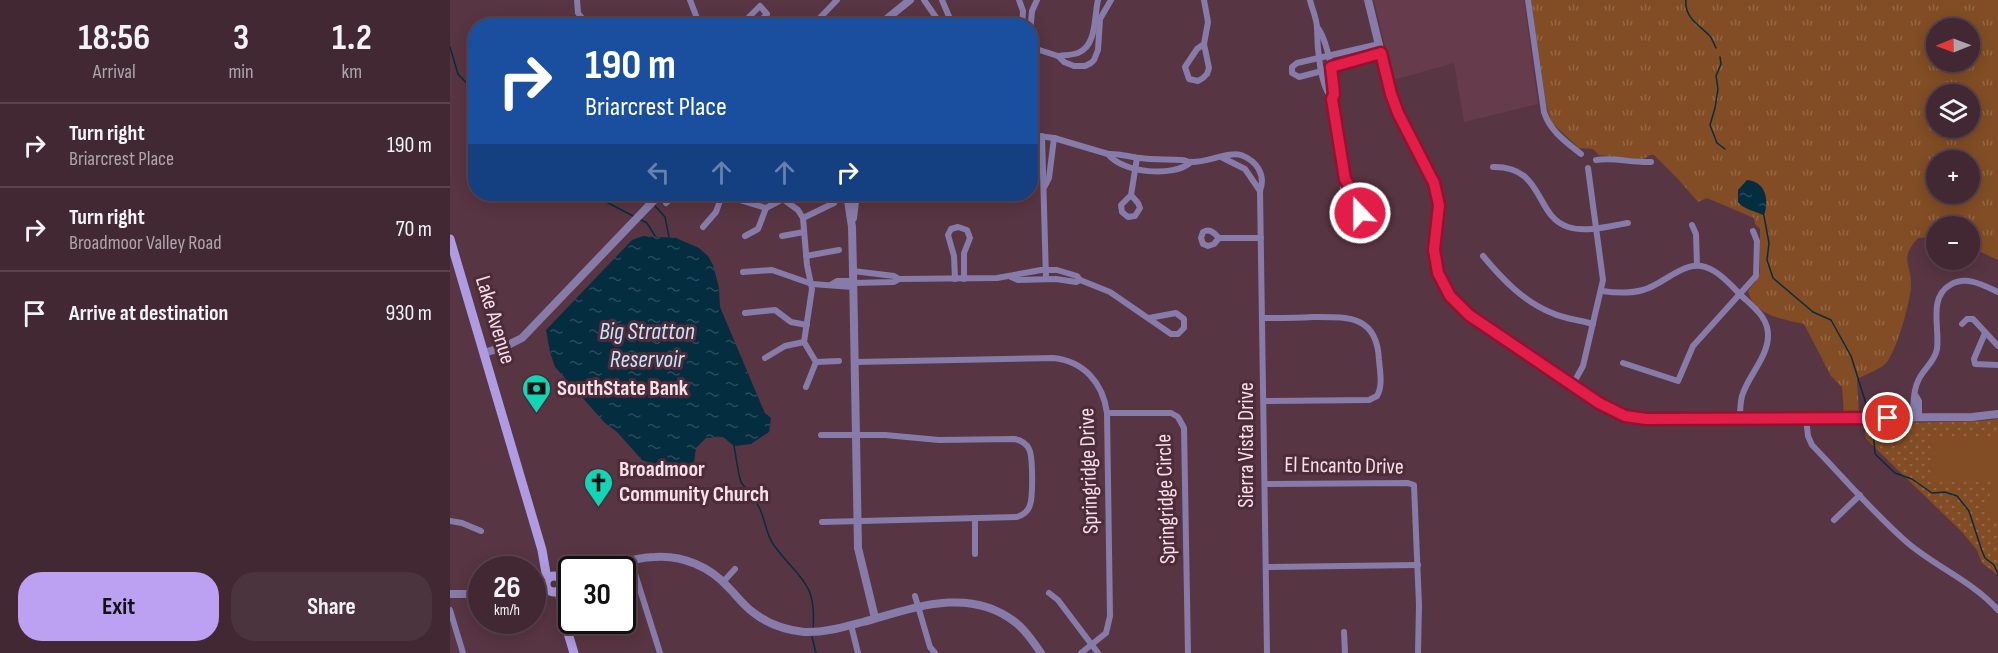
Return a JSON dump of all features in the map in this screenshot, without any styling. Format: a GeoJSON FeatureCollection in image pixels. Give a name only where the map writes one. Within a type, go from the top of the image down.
{"type":"FeatureCollection","features":[{"type":"Feature","properties":{"kind":"main road","name":"Lake Avenue"},"geometry":{"type":"LineString","coordinates":[[450,239],[574,653]]}},
{"type":"Feature","properties":{"kind":"street"},"geometry":{"type":"LineString","coordinates":[[577,0],[578,13],[582,18]]}},
{"type":"Feature","properties":{"kind":"street"},"geometry":{"type":"LineString","coordinates":[[690,0],[697,18]]}},
{"type":"Feature","properties":{"kind":"street"},"geometry":{"type":"LineString","coordinates":[[820,18],[837,0]]}},
{"type":"Feature","properties":{"kind":"street"},"geometry":{"type":"LineString","coordinates":[[888,18],[910,0]]}},
{"type":"Feature","properties":{"kind":"street"},"geometry":{"type":"LineString","coordinates":[[924,0],[936,18]]}},
{"type":"Feature","properties":{"kind":"street"},"geometry":{"type":"LineString","coordinates":[[942,0],[949,18]]}},
{"type":"Feature","properties":{"kind":"street"},"geometry":{"type":"LineString","coordinates":[[1019,0],[1023,10],[1022,18]]}},
{"type":"Feature","properties":{"kind":"street"},"geometry":{"type":"LineString","coordinates":[[1031,18],[1037,0]]}},
{"type":"Feature","properties":{"kind":"street"},"geometry":{"type":"LineString","coordinates":[[1058,56],[1064,62],[1074,66],[1085,66],[1094,60],[1098,50],[1096,29],[1098,0]]}},
{"type":"Feature","properties":{"kind":"street"},"geometry":{"type":"LineString","coordinates":[[1038,50],[1058,56],[1083,51],[1090,42],[1110,0]]}},
{"type":"Feature","properties":{"kind":"street"},"geometry":{"type":"LineString","coordinates":[[1204,0],[1208,22],[1204,44],[1209,68],[1207,74],[1198,81],[1188,79],[1185,67],[1204,44]]}},
{"type":"Feature","properties":{"kind":"street"},"geometry":{"type":"LineString","coordinates":[[1310,0],[1317,27],[1316,34],[1327,94],[1332,99]]}},
{"type":"Feature","properties":{"kind":"street"},"geometry":{"type":"LineString","coordinates":[[1368,0],[1391,94],[1398,113],[1434,183],[1439,205],[1434,250],[1438,273],[1450,296],[1469,315],[1599,403],[1625,416],[1646,419],[1982,417],[1998,414]]}},
{"type":"Feature","properties":{"kind":"street"},"geometry":{"type":"LineString","coordinates":[[1528,0],[1547,122],[1581,154]]}},
{"type":"Feature","properties":{"kind":"street"},"geometry":{"type":"LineString","coordinates":[[748,18],[759,6],[767,14],[763,18]]}},
{"type":"Feature","properties":{"kind":"street"},"geometry":{"type":"LineString","coordinates":[[1317,27],[1323,33],[1331,67],[1334,94],[1332,99],[1345,179],[1360,210],[1359,216],[1350,221],[1343,219],[1338,211],[1345,179]]}},
{"type":"Feature","properties":{"kind":"street"},"geometry":{"type":"LineString","coordinates":[[1380,48],[1322,71],[1299,77],[1292,73],[1292,67],[1297,63],[1380,48]]}},
{"type":"Feature","properties":{"kind":"street"},"geometry":{"type":"LineString","coordinates":[[1038,136],[1108,154],[1191,162],[1186,167],[1151,171],[1136,169],[1113,160],[1108,154]]}},
{"type":"Feature","properties":{"kind":"street"},"geometry":{"type":"LineString","coordinates":[[1042,136],[1046,279]]}},
{"type":"Feature","properties":{"kind":"street"},"geometry":{"type":"LineString","coordinates":[[1045,186],[1049,178],[1054,138]]}},
{"type":"Feature","properties":{"kind":"street","name":"Sierra Vista Drive"},"geometry":{"type":"LineString","coordinates":[[1191,162],[1223,158],[1235,153],[1252,161],[1262,174],[1263,183],[1260,191],[1267,653]]}},
{"type":"Feature","properties":{"kind":"street"},"geometry":{"type":"LineString","coordinates":[[1131,195],[1137,158]]}},
{"type":"Feature","properties":{"kind":"street"},"geometry":{"type":"LineString","coordinates":[[1223,158],[1245,169],[1260,191]]}},
{"type":"Feature","properties":{"kind":"street"},"geometry":{"type":"LineString","coordinates":[[1596,159],[1616,158],[1651,162]]}},
{"type":"Feature","properties":{"kind":"street"},"geometry":{"type":"LineString","coordinates":[[1493,167],[1506,167],[1520,172],[1527,178],[1555,218],[1563,225],[1578,229],[1628,223]]}},
{"type":"Feature","properties":{"kind":"street"},"geometry":{"type":"LineString","coordinates":[[1573,384],[1583,366],[1602,291],[1603,274],[1588,168]]}},
{"type":"Feature","properties":{"kind":"street"},"geometry":{"type":"LineString","coordinates":[[484,353],[507,346],[522,338],[653,201]]}},
{"type":"Feature","properties":{"kind":"street"},"geometry":{"type":"LineString","coordinates":[[703,227],[716,212],[719,201]]}},
{"type":"Feature","properties":{"kind":"street"},"geometry":{"type":"LineString","coordinates":[[744,201],[766,208]]}},
{"type":"Feature","properties":{"kind":"street"},"geometry":{"type":"LineString","coordinates":[[745,236],[758,229],[766,208],[776,201]]}},
{"type":"Feature","properties":{"kind":"street"},"geometry":{"type":"LineString","coordinates":[[788,201],[803,218],[806,256],[812,284],[804,342],[816,362]]}},
{"type":"Feature","properties":{"kind":"street"},"geometry":{"type":"LineString","coordinates":[[848,201],[852,227],[857,520],[860,562],[875,618]]}},
{"type":"Feature","properties":{"kind":"street"},"geometry":{"type":"LineString","coordinates":[[852,227],[855,201]]}},
{"type":"Feature","properties":{"kind":"street"},"geometry":{"type":"LineString","coordinates":[[803,218],[834,203]]}},
{"type":"Feature","properties":{"kind":"street"},"geometry":{"type":"LineString","coordinates":[[1692,225],[1696,234],[1697,265]]}},
{"type":"Feature","properties":{"kind":"street"},"geometry":{"type":"LineString","coordinates":[[954,279],[954,256],[948,236],[951,229],[958,227],[967,230],[970,238],[964,253],[964,279]]}},
{"type":"Feature","properties":{"kind":"street"},"geometry":{"type":"LineString","coordinates":[[1623,363],[1678,381],[1693,346],[1754,279],[1757,272],[1757,241],[1753,231]]}},
{"type":"Feature","properties":{"kind":"street"},"geometry":{"type":"LineString","coordinates":[[782,236],[804,232]]}},
{"type":"Feature","properties":{"kind":"street"},"geometry":{"type":"LineString","coordinates":[[1219,238],[1261,238]]}},
{"type":"Feature","properties":{"kind":"street"},"geometry":{"type":"LineString","coordinates":[[806,256],[839,250]]}},
{"type":"Feature","properties":{"kind":"street"},"geometry":{"type":"LineString","coordinates":[[1483,256],[1506,283],[1546,311],[1593,324]]}},
{"type":"Feature","properties":{"kind":"street"},"geometry":{"type":"LineString","coordinates":[[1602,291],[1629,293],[1644,290],[1657,285],[1683,268],[1697,265],[1713,270],[1760,312],[1768,333],[1765,348],[1742,394],[1740,419]]}},
{"type":"Feature","properties":{"kind":"street"},"geometry":{"type":"LineString","coordinates":[[743,272],[772,270],[812,284],[837,282],[853,284],[894,282],[899,279],[1011,277],[1046,270],[1077,276],[1080,280],[1110,292],[1149,318],[1162,330],[1174,335],[1182,332],[1185,323],[1182,316],[1176,313],[1149,318]]}},
{"type":"Feature","properties":{"kind":"street"},"geometry":{"type":"LineString","coordinates":[[853,271],[894,276],[899,279]]}},
{"type":"Feature","properties":{"kind":"street"},"geometry":{"type":"LineString","coordinates":[[1011,277],[1018,280],[1046,279],[1076,282],[1080,280]]}},
{"type":"Feature","properties":{"kind":"street"},"geometry":{"type":"LineString","coordinates":[[1916,417],[1913,401],[1916,396],[1918,379],[1937,349],[1937,304],[1942,291],[1958,280],[1963,280],[1998,292]]}},
{"type":"Feature","properties":{"kind":"street"},"geometry":{"type":"LineString","coordinates":[[745,312],[775,310],[788,321],[807,325]]}},
{"type":"Feature","properties":{"kind":"street"},"geometry":{"type":"LineString","coordinates":[[1262,318],[1342,317],[1360,322],[1373,336],[1378,347],[1381,386],[1377,396],[1369,400],[1264,401]]}},
{"type":"Feature","properties":{"kind":"street"},"geometry":{"type":"LineString","coordinates":[[1962,324],[1970,318],[1998,346]]}},
{"type":"Feature","properties":{"kind":"street"},"geometry":{"type":"LineString","coordinates":[[1985,333],[1974,359],[1975,364],[1998,365]]}},
{"type":"Feature","properties":{"kind":"street"},"geometry":{"type":"LineString","coordinates":[[765,358],[785,346],[804,342]]}},
{"type":"Feature","properties":{"kind":"street","name":"Springridge Drive"},"geometry":{"type":"LineString","coordinates":[[855,362],[1059,359],[1073,363],[1090,375],[1100,387],[1107,413],[1110,623],[1106,633],[1080,653]]}},
{"type":"Feature","properties":{"kind":"street"},"geometry":{"type":"LineString","coordinates":[[816,362],[839,361]]}},
{"type":"Feature","properties":{"kind":"street"},"geometry":{"type":"LineString","coordinates":[[806,387],[816,362]]}},
{"type":"Feature","properties":{"kind":"street","name":"Springridge Circle"},"geometry":{"type":"LineString","coordinates":[[1107,413],[1164,412],[1175,414],[1185,432],[1188,653]]}},
{"type":"Feature","properties":{"kind":"street"},"geometry":{"type":"LineString","coordinates":[[1178,417],[1185,412]]}},
{"type":"Feature","properties":{"kind":"street"},"geometry":{"type":"LineString","coordinates":[[1806,418],[1808,436],[1812,445],[1860,495],[1910,544],[1971,585],[1988,598],[1998,610]]}},
{"type":"Feature","properties":{"kind":"street"},"geometry":{"type":"LineString","coordinates":[[821,435],[856,434],[932,440],[1014,439],[1025,443],[1030,454],[1031,477],[1031,500],[1027,512],[1017,517],[822,522]]}},
{"type":"Feature","properties":{"kind":"street"},"geometry":{"type":"LineString","coordinates":[[1025,443],[1031,438]]}},
{"type":"Feature","properties":{"kind":"street","name":"El Encanto Drive"},"geometry":{"type":"LineString","coordinates":[[1265,484],[1412,483],[1416,490],[1418,653]]}},
{"type":"Feature","properties":{"kind":"street"},"geometry":{"type":"LineString","coordinates":[[1834,520],[1860,495]]}},
{"type":"Feature","properties":{"kind":"street"},"geometry":{"type":"LineString","coordinates":[[1027,512],[1032,517]]}},
{"type":"Feature","properties":{"kind":"street"},"geometry":{"type":"LineString","coordinates":[[975,518],[975,554]]}},
{"type":"Feature","properties":{"kind":"street"},"geometry":{"type":"LineString","coordinates":[[450,521],[481,531]]}},
{"type":"Feature","properties":{"kind":"street"},"geometry":{"type":"LineString","coordinates":[[636,560],[656,556],[683,560],[705,568],[723,582],[754,614],[775,625],[802,631],[822,631],[951,601],[983,605],[1016,622],[1041,653]]}},
{"type":"Feature","properties":{"kind":"street"},"geometry":{"type":"LineString","coordinates":[[1266,567],[1418,565]]}},
{"type":"Feature","properties":{"kind":"street"},"geometry":{"type":"LineString","coordinates":[[723,582],[735,569]]}},
{"type":"Feature","properties":{"kind":"street"},"geometry":{"type":"LineString","coordinates":[[636,577],[660,653]]}},
{"type":"Feature","properties":{"kind":"street"},"geometry":{"type":"LineString","coordinates":[[554,584],[558,582]]}},
{"type":"Feature","properties":{"kind":"street"},"geometry":{"type":"LineString","coordinates":[[546,586],[558,583]]}},
{"type":"Feature","properties":{"kind":"street"},"geometry":{"type":"LineString","coordinates":[[1048,593],[1058,600],[1098,653]]}},
{"type":"Feature","properties":{"kind":"street"},"geometry":{"type":"LineString","coordinates":[[450,594],[468,594]]}},
{"type":"Feature","properties":{"kind":"street"},"geometry":{"type":"LineString","coordinates":[[915,596],[930,646],[935,653]]}},
{"type":"Feature","properties":{"kind":"street"},"geometry":{"type":"LineString","coordinates":[[450,610],[463,653]]}},
{"type":"Feature","properties":{"kind":"street"},"geometry":{"type":"LineString","coordinates":[[851,625],[858,653]]}},
{"type":"Feature","properties":{"kind":"street"},"geometry":{"type":"LineString","coordinates":[[1344,632],[1345,653]]}},
{"type":"Feature","properties":{"kind":"shaded area"},"geometry":{"type":"Polygon","coordinates":[[[1374,0],[1524,0],[1538,104],[1464,122],[1454,63],[1393,80],[1374,0]]]}},
{"type":"Feature","properties":{"kind":"green space"},"geometry":{"type":"Polygon","coordinates":[[[1531,0],[1998,0],[1998,260],[1980,252],[1980,216],[1926,216],[1926,238],[1918,238],[1907,256],[1911,285],[1906,314],[1894,350],[1885,364],[1857,379],[1859,414],[1844,414],[1842,387],[1831,376],[1804,324],[1770,315],[1756,306],[1751,299],[1748,291],[1760,272],[1760,229],[1755,224],[1754,218],[1707,198],[1698,202],[1654,155],[1642,160],[1599,155],[1593,149],[1579,148],[1551,122],[1546,104],[1531,0]]]}},
{"type":"Feature","properties":{"kind":"green space"},"geometry":{"type":"Polygon","coordinates":[[[1998,419],[1998,575],[1982,563],[1977,550],[1962,532],[1866,439],[1864,424],[1998,419]]]}},
{"type":"Feature","properties":{"kind":"green space"},"geometry":{"type":"Polygon","coordinates":[[[1934,438],[1998,438],[1998,482],[1934,482],[1934,438]]]}},
{"type":"Feature","properties":{"kind":"green space"},"geometry":{"type":"Polygon","coordinates":[[[1998,482],[1998,520],[1990,520],[1987,510],[1988,500],[1998,482]]]}},
{"type":"Feature","properties":{"kind":"water"},"geometry":{"type":"Polygon","coordinates":[[[1747,180],[1759,184],[1765,193],[1764,216],[1738,202],[1738,190],[1747,180]]]}},
{"type":"Feature","properties":{"kind":"water","name":"Big Stratton Reservoir"},"geometry":{"type":"Polygon","coordinates":[[[643,236],[676,238],[699,248],[708,256],[713,265],[719,288],[720,307],[765,413],[771,418],[769,432],[751,444],[734,446],[723,437],[706,438],[696,448],[694,463],[687,467],[655,465],[642,460],[555,367],[550,352],[546,330],[632,240],[643,236]]]}},
{"type":"Feature","properties":{"kind":"waterway"},"geometry":{"type":"LineString","coordinates":[[1686,0],[1690,16],[1710,36],[1716,48]]}},
{"type":"Feature","properties":{"kind":"waterway"},"geometry":{"type":"LineString","coordinates":[[450,47],[458,74],[468,85]]}},
{"type":"Feature","properties":{"kind":"waterway"},"geometry":{"type":"LineString","coordinates":[[1720,57],[1721,64],[1716,76],[1718,89],[1710,125],[1717,143],[1725,149]]}},
{"type":"Feature","properties":{"kind":"waterway"},"geometry":{"type":"LineString","coordinates":[[604,201],[635,217]]}},
{"type":"Feature","properties":{"kind":"waterway"},"geometry":{"type":"LineString","coordinates":[[655,206],[665,217],[669,237]]}},
{"type":"Feature","properties":{"kind":"waterway"},"geometry":{"type":"LineString","coordinates":[[1764,216],[1769,243],[1767,260],[1773,278],[1813,312],[1831,320],[1851,356],[1868,410]]}},
{"type":"Feature","properties":{"kind":"waterway"},"geometry":{"type":"LineString","coordinates":[[639,219],[647,223],[655,236]]}},
{"type":"Feature","properties":{"kind":"waterway"},"geometry":{"type":"LineString","coordinates":[[1873,426],[1875,454],[1895,473],[1912,479],[1932,493],[1945,492],[1957,496],[1969,511],[1985,558],[1994,565],[1998,574]]}},
{"type":"Feature","properties":{"kind":"waterway"},"geometry":{"type":"LineString","coordinates":[[734,446],[741,482],[760,509],[773,544],[809,590],[812,600],[813,629]]}},
{"type":"Feature","properties":{"kind":"waterway"},"geometry":{"type":"LineString","coordinates":[[812,637],[816,653]]}},
{"type":"Feature","properties":{"kind":"place","name":"SouthState Bank"},"geometry":{"type":"Point","coordinates":[536,414]}},
{"type":"Feature","properties":{"kind":"place","name":"Broadmoor Community Church"},"geometry":{"type":"Point","coordinates":[598,508]}},
{"type":"Feature","properties":{"kind":"route"},"geometry":{"type":"LineString","coordinates":[[1360,213],[1360,206],[1345,179],[1332,99],[1334,94],[1331,67],[1335,64],[1381,53],[1398,113],[1430,173],[1437,194],[1439,205],[1434,250],[1438,273],[1450,296],[1469,315],[1599,403],[1625,416],[1646,419],[1888,418]]}}]}
